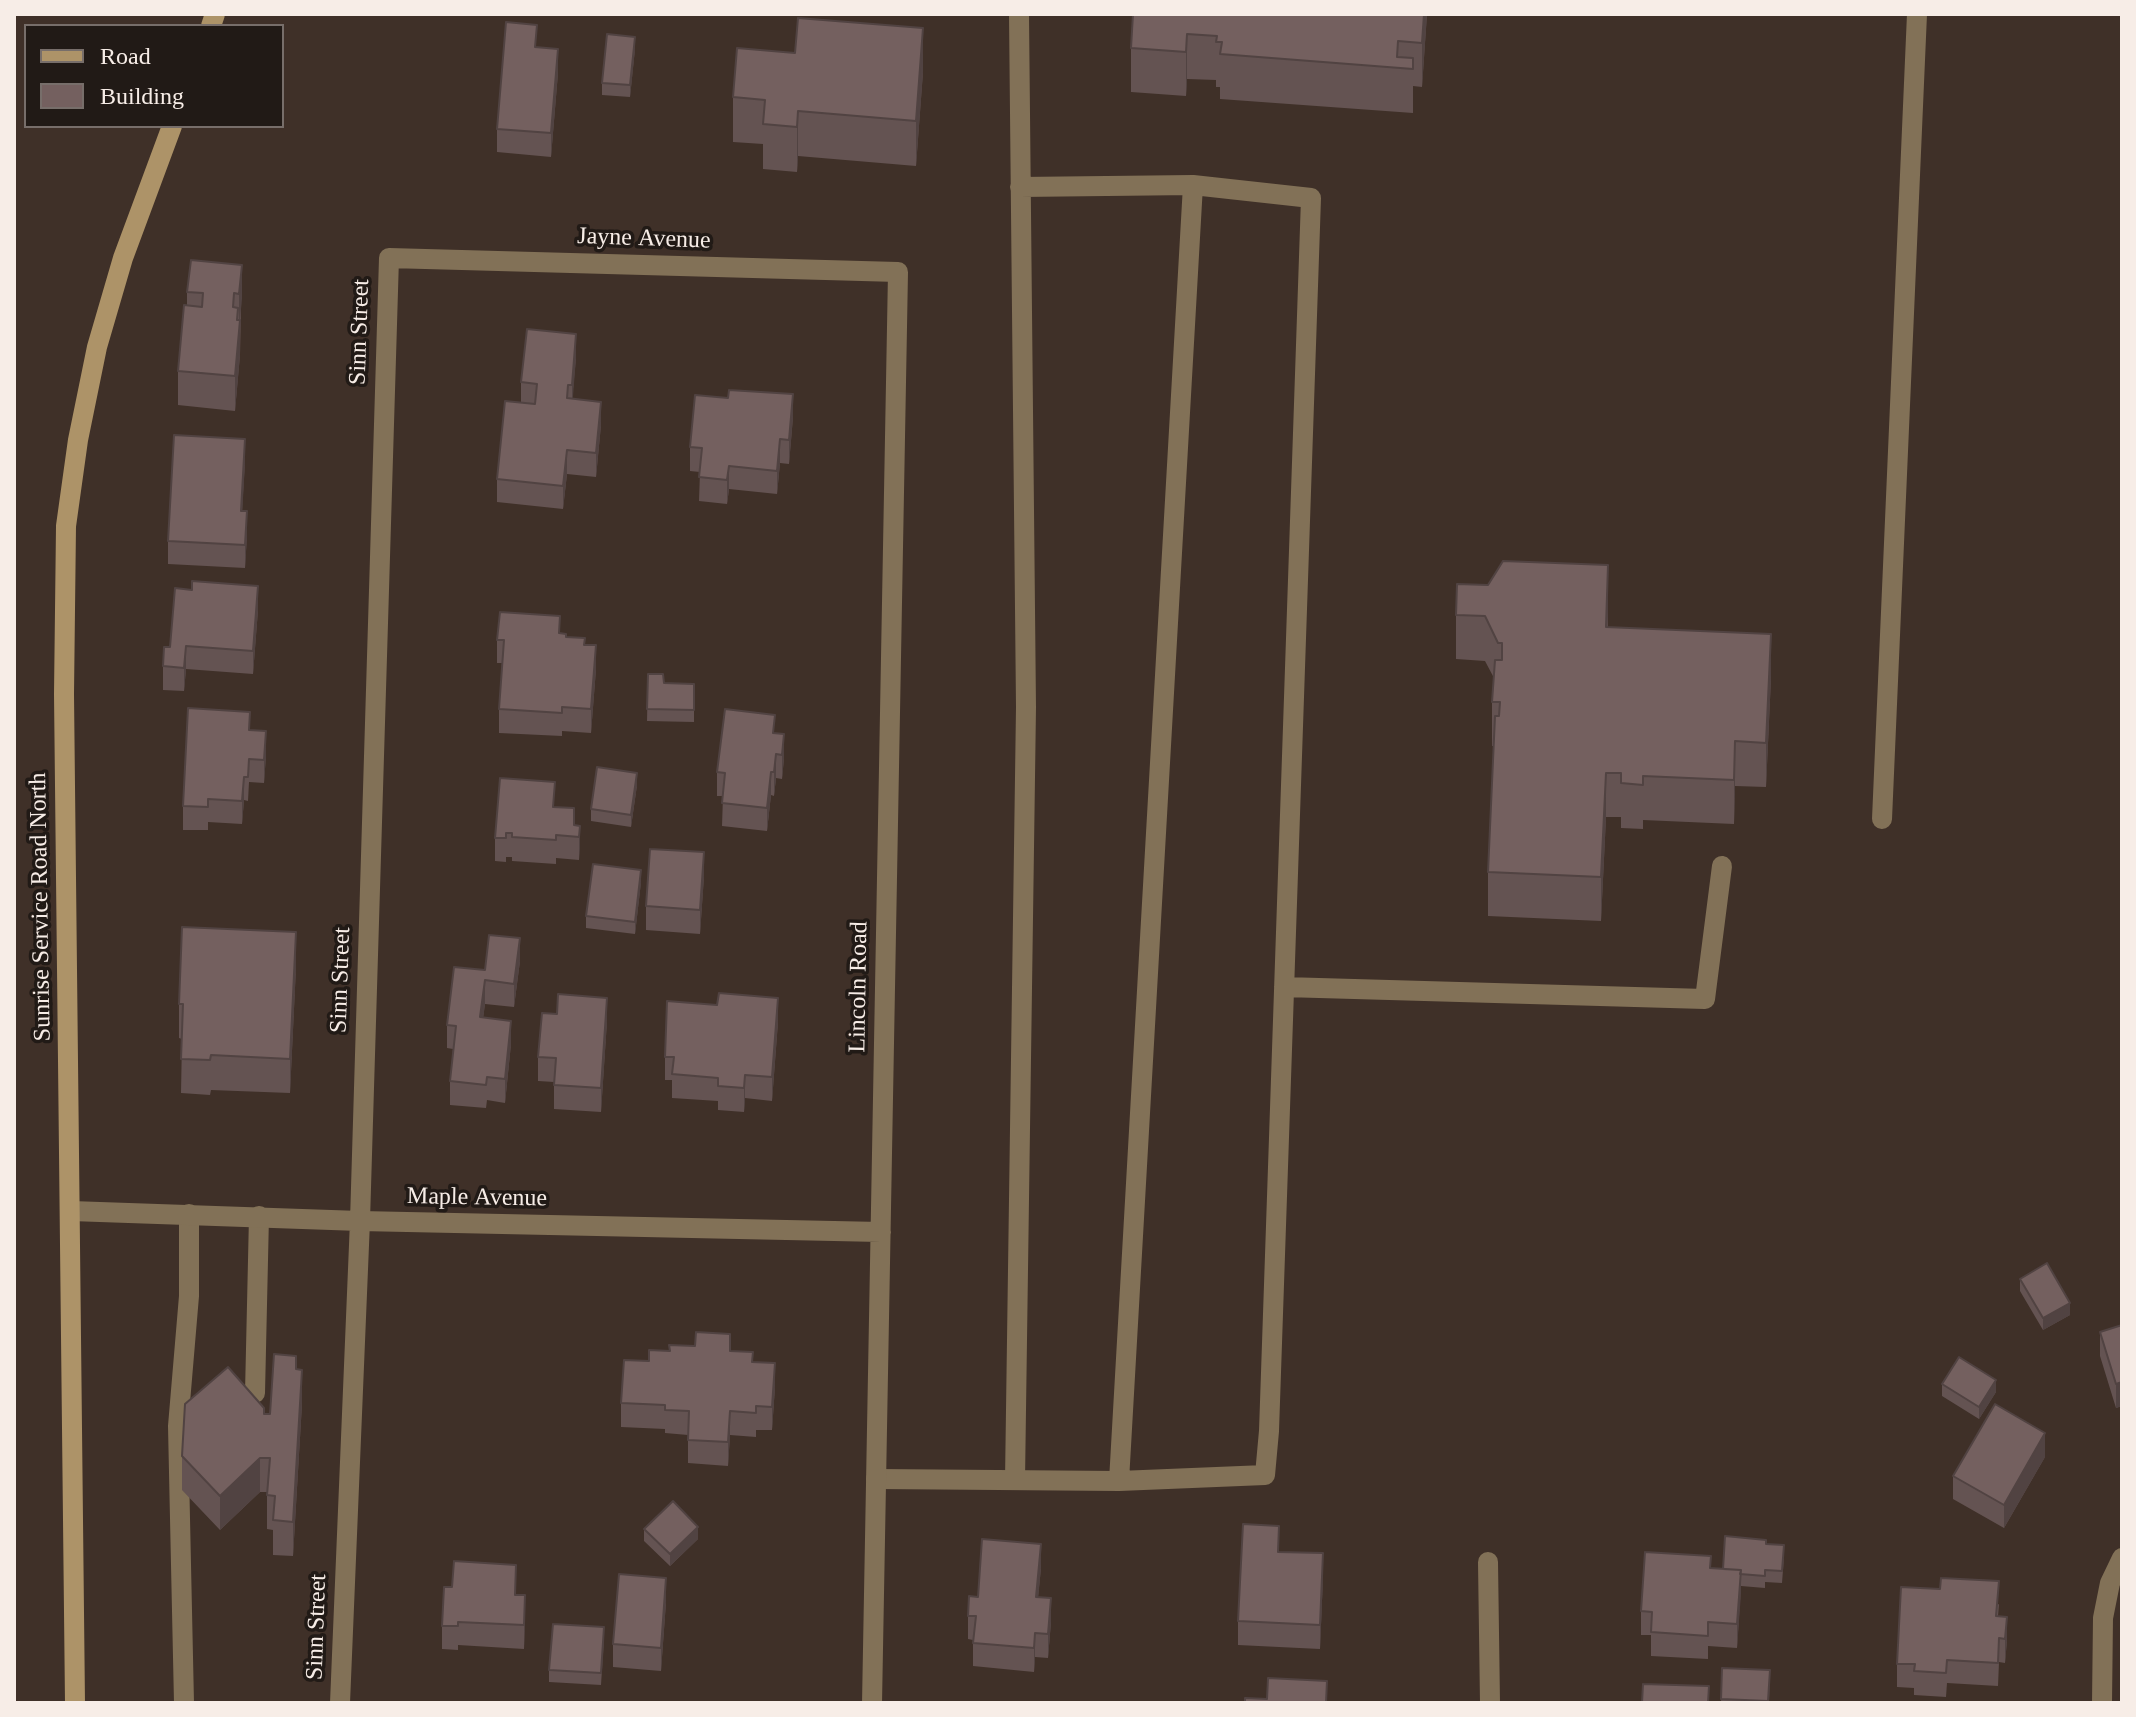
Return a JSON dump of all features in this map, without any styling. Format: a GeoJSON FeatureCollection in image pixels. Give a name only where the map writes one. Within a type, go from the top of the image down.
{"type":"FeatureCollection","features":[{"type":"Feature","properties":{"kind":"main road","name":"Sunrise Service Road North"},"geometry":{"type":"LineString","coordinates":[[75,1703],[64,694],[66,526],[78,440],[97,347],[123,258],[171,128]]}},
{"type":"Feature","properties":{"kind":"street"},"geometry":{"type":"LineString","coordinates":[[1882,819],[1917,14]]}},
{"type":"Feature","properties":{"kind":"street"},"geometry":{"type":"LineString","coordinates":[[1015,1480],[1026,707],[1017,16]]}},
{"type":"Feature","properties":{"kind":"street"},"geometry":{"type":"LineString","coordinates":[[876,1479],[1119,1481],[1265,1475],[1269,1431],[1311,198],[1193,185],[1020,187]]}},
{"type":"Feature","properties":{"kind":"street"},"geometry":{"type":"LineString","coordinates":[[1119,1481],[1193,185]]}},
{"type":"Feature","properties":{"kind":"street","name":"Jayne Avenue"},"geometry":{"type":"LineString","coordinates":[[389,258],[898,272]]}},
{"type":"Feature","properties":{"kind":"street","name":"Sinn Street"},"geometry":{"type":"LineString","coordinates":[[340,1703],[360,1221],[389,258]]}},
{"type":"Feature","properties":{"kind":"street","name":"Lincoln Road"},"geometry":{"type":"LineString","coordinates":[[872,1703],[898,272]]}},
{"type":"Feature","properties":{"kind":"street"},"geometry":{"type":"LineString","coordinates":[[1284,987],[1705,999],[1722,866]]}},
{"type":"Feature","properties":{"kind":"street","name":"Maple Avenue"},"geometry":{"type":"LineString","coordinates":[[71,1211],[360,1221],[881,1232]]}},
{"type":"Feature","properties":{"kind":"street"},"geometry":{"type":"LineString","coordinates":[[184,1703],[178,1426],[189,1296],[189,1214]]}},
{"type":"Feature","properties":{"kind":"street"},"geometry":{"type":"LineString","coordinates":[[255,1393],[259,1216]]}},
{"type":"Feature","properties":{"kind":"street"},"geometry":{"type":"LineString","coordinates":[[2102,1703],[2103,1618],[2110,1583],[2122,1558]]}},
{"type":"Feature","properties":{"kind":"street"},"geometry":{"type":"LineString","coordinates":[[1488,1562],[1490,1703]]}},
{"type":"Feature","properties":{"kind":"building"},"geometry":{"type":"Polygon","coordinates":[[[1133,14],[1424,14],[1422,43],[1398,41],[1397,57],[1413,58],[1413,69],[1220,54],[1222,42],[1216,42],[1217,36],[1187,34],[1186,52],[1131,48],[1133,14]]]}},
{"type":"Feature","properties":{"kind":"building"},"geometry":{"type":"Polygon","coordinates":[[[798,18],[923,28],[916,121],[798,111],[797,127],[763,124],[765,100],[733,97],[737,48],[795,53],[798,18]]]}},
{"type":"Feature","properties":{"kind":"building"},"geometry":{"type":"Polygon","coordinates":[[[506,22],[537,25],[535,47],[558,49],[551,133],[497,129],[506,22]]]}},
{"type":"Feature","properties":{"kind":"building"},"geometry":{"type":"Polygon","coordinates":[[[607,34],[635,37],[630,85],[602,83],[607,34]]]}},
{"type":"Feature","properties":{"kind":"building"},"geometry":{"type":"Polygon","coordinates":[[[191,260],[242,265],[239,294],[234,293],[233,307],[238,308],[237,320],[240,320],[235,376],[178,371],[184,305],[202,307],[203,293],[187,292],[191,260]]]}},
{"type":"Feature","properties":{"kind":"building"},"geometry":{"type":"Polygon","coordinates":[[[527,329],[576,334],[572,385],[568,385],[567,398],[601,402],[596,453],[567,450],[563,486],[497,479],[505,401],[535,404],[537,384],[521,382],[527,329]]]}},
{"type":"Feature","properties":{"kind":"building"},"geometry":{"type":"Polygon","coordinates":[[[729,390],[793,394],[789,440],[780,439],[777,471],[729,466],[727,480],[699,477],[702,448],[690,447],[695,395],[728,398],[729,390]]]}},
{"type":"Feature","properties":{"kind":"building"},"geometry":{"type":"Polygon","coordinates":[[[174,435],[245,439],[241,511],[247,511],[245,545],[168,541],[174,435]]]}},
{"type":"Feature","properties":{"kind":"building"},"geometry":{"type":"Polygon","coordinates":[[[1503,561],[1608,565],[1606,627],[1771,634],[1766,743],[1735,741],[1734,780],[1643,776],[1643,785],[1621,783],[1621,773],[1606,773],[1601,877],[1488,872],[1495,716],[1499,716],[1500,702],[1492,702],[1495,660],[1502,660],[1502,643],[1498,643],[1485,616],[1456,615],[1457,584],[1488,585],[1503,561]]]}},
{"type":"Feature","properties":{"kind":"building"},"geometry":{"type":"Polygon","coordinates":[[[192,581],[258,586],[253,651],[186,646],[184,668],[163,666],[164,647],[170,647],[175,588],[192,590],[192,581]]]}},
{"type":"Feature","properties":{"kind":"building"},"geometry":{"type":"Polygon","coordinates":[[[500,612],[560,616],[559,633],[566,634],[566,637],[585,638],[584,645],[596,645],[591,709],[562,707],[562,713],[499,709],[504,640],[497,640],[500,612]]]}},
{"type":"Feature","properties":{"kind":"building"},"geometry":{"type":"Polygon","coordinates":[[[648,674],[663,674],[664,683],[694,684],[694,710],[647,709],[648,674]]]}},
{"type":"Feature","properties":{"kind":"building"},"geometry":{"type":"Polygon","coordinates":[[[188,708],[250,712],[249,730],[266,731],[264,760],[249,759],[242,801],[208,799],[208,807],[183,806],[188,708]]]}},
{"type":"Feature","properties":{"kind":"building"},"geometry":{"type":"Polygon","coordinates":[[[725,709],[775,715],[773,733],[784,734],[782,755],[776,754],[774,772],[771,772],[767,808],[722,803],[725,773],[717,772],[725,709]]]}},
{"type":"Feature","properties":{"kind":"building"},"geometry":{"type":"Polygon","coordinates":[[[597,767],[637,773],[631,815],[591,809],[597,767]]]}},
{"type":"Feature","properties":{"kind":"building"},"geometry":{"type":"Polygon","coordinates":[[[500,778],[555,782],[553,807],[574,808],[574,825],[580,826],[579,837],[556,835],[556,840],[512,837],[512,833],[506,833],[506,838],[495,838],[500,778]]]}},
{"type":"Feature","properties":{"kind":"building"},"geometry":{"type":"Polygon","coordinates":[[[650,849],[704,852],[700,910],[646,906],[650,849]]]}},
{"type":"Feature","properties":{"kind":"building"},"geometry":{"type":"Polygon","coordinates":[[[593,864],[641,870],[635,922],[586,916],[593,864]]]}},
{"type":"Feature","properties":{"kind":"building"},"geometry":{"type":"Polygon","coordinates":[[[182,927],[296,932],[290,1059],[211,1055],[210,1060],[181,1059],[183,1004],[179,1004],[182,927]]]}},
{"type":"Feature","properties":{"kind":"building"},"geometry":{"type":"Polygon","coordinates":[[[489,935],[520,938],[514,984],[485,980],[480,1017],[511,1021],[505,1079],[487,1077],[486,1085],[450,1081],[456,1026],[447,1025],[454,967],[485,970],[489,935]]]}},
{"type":"Feature","properties":{"kind":"building"},"geometry":{"type":"Polygon","coordinates":[[[719,993],[778,998],[772,1077],[745,1075],[744,1088],[718,1086],[718,1078],[672,1074],[674,1057],[665,1057],[667,1001],[717,1005],[719,993]]]}},
{"type":"Feature","properties":{"kind":"building"},"geometry":{"type":"Polygon","coordinates":[[[558,994],[607,998],[601,1088],[554,1085],[556,1058],[538,1057],[542,1013],[557,1014],[558,994]]]}},
{"type":"Feature","properties":{"kind":"building"},"geometry":{"type":"Polygon","coordinates":[[[2047,1263],[2070,1303],[2043,1318],[2020,1279],[2047,1263]]]}},
{"type":"Feature","properties":{"kind":"building"},"geometry":{"type":"Polygon","coordinates":[[[2122,1325],[2122,1382],[2116,1384],[2100,1332],[2122,1325]]]}},
{"type":"Feature","properties":{"kind":"building"},"geometry":{"type":"Polygon","coordinates":[[[696,1332],[730,1334],[730,1351],[753,1352],[752,1362],[775,1363],[772,1407],[756,1406],[756,1413],[730,1411],[728,1442],[688,1440],[689,1411],[665,1410],[665,1405],[621,1403],[624,1360],[649,1361],[649,1350],[670,1351],[669,1345],[695,1346],[696,1332]]]}},
{"type":"Feature","properties":{"kind":"building"},"geometry":{"type":"Polygon","coordinates":[[[274,1354],[296,1356],[296,1369],[302,1370],[293,1522],[273,1520],[275,1496],[267,1495],[270,1458],[260,1458],[220,1496],[182,1456],[185,1404],[228,1367],[264,1408],[264,1414],[270,1414],[274,1354]]]}},
{"type":"Feature","properties":{"kind":"building"},"geometry":{"type":"Polygon","coordinates":[[[1959,1357],[1996,1380],[1979,1407],[1942,1384],[1959,1357]]]}},
{"type":"Feature","properties":{"kind":"building"},"geometry":{"type":"Polygon","coordinates":[[[1995,1404],[2045,1433],[2004,1505],[1953,1476],[1995,1404]]]}},
{"type":"Feature","properties":{"kind":"building"},"geometry":{"type":"Polygon","coordinates":[[[673,1501],[698,1527],[670,1554],[644,1529],[673,1501]]]}},
{"type":"Feature","properties":{"kind":"building"},"geometry":{"type":"Polygon","coordinates":[[[1243,1524],[1279,1526],[1278,1552],[1323,1553],[1320,1625],[1238,1621],[1243,1524]]]}},
{"type":"Feature","properties":{"kind":"building"},"geometry":{"type":"Polygon","coordinates":[[[1725,1536],[1784,1545],[1782,1571],[1765,1570],[1765,1576],[1723,1569],[1725,1536]]]}},
{"type":"Feature","properties":{"kind":"building"},"geometry":{"type":"Polygon","coordinates":[[[982,1539],[1041,1544],[1036,1597],[1051,1598],[1048,1634],[1035,1633],[1034,1648],[973,1643],[976,1616],[968,1616],[969,1596],[978,1597],[982,1539]]]}},
{"type":"Feature","properties":{"kind":"building"},"geometry":{"type":"Polygon","coordinates":[[[1645,1552],[1711,1556],[1710,1568],[1741,1570],[1737,1624],[1708,1622],[1708,1636],[1651,1632],[1652,1612],[1641,1611],[1645,1552]]]}},
{"type":"Feature","properties":{"kind":"building"},"geometry":{"type":"Polygon","coordinates":[[[454,1561],[516,1565],[515,1595],[525,1595],[524,1625],[458,1622],[458,1626],[442,1626],[444,1587],[452,1587],[454,1561]]]}},
{"type":"Feature","properties":{"kind":"building"},"geometry":{"type":"Polygon","coordinates":[[[619,1574],[666,1578],[661,1648],[613,1644],[619,1574]]]}},
{"type":"Feature","properties":{"kind":"building"},"geometry":{"type":"Polygon","coordinates":[[[1941,1578],[1999,1581],[1996,1616],[2007,1617],[2005,1639],[1999,1638],[1998,1663],[1947,1660],[1946,1673],[1914,1671],[1915,1664],[1897,1664],[1901,1587],[1940,1589],[1941,1578]]]}},
{"type":"Feature","properties":{"kind":"building"},"geometry":{"type":"Polygon","coordinates":[[[553,1624],[604,1627],[601,1673],[549,1670],[553,1624]]]}},
{"type":"Feature","properties":{"kind":"building"},"geometry":{"type":"Polygon","coordinates":[[[1722,1668],[1770,1670],[1768,1701],[1721,1699],[1722,1668]]]}},
{"type":"Feature","properties":{"kind":"building"},"geometry":{"type":"Polygon","coordinates":[[[1268,1678],[1327,1681],[1326,1703],[1245,1703],[1245,1698],[1267,1699],[1268,1678]]]}},
{"type":"Feature","properties":{"kind":"building"},"geometry":{"type":"Polygon","coordinates":[[[1643,1684],[1709,1686],[1708,1703],[1642,1703],[1643,1684]]]}}]}
